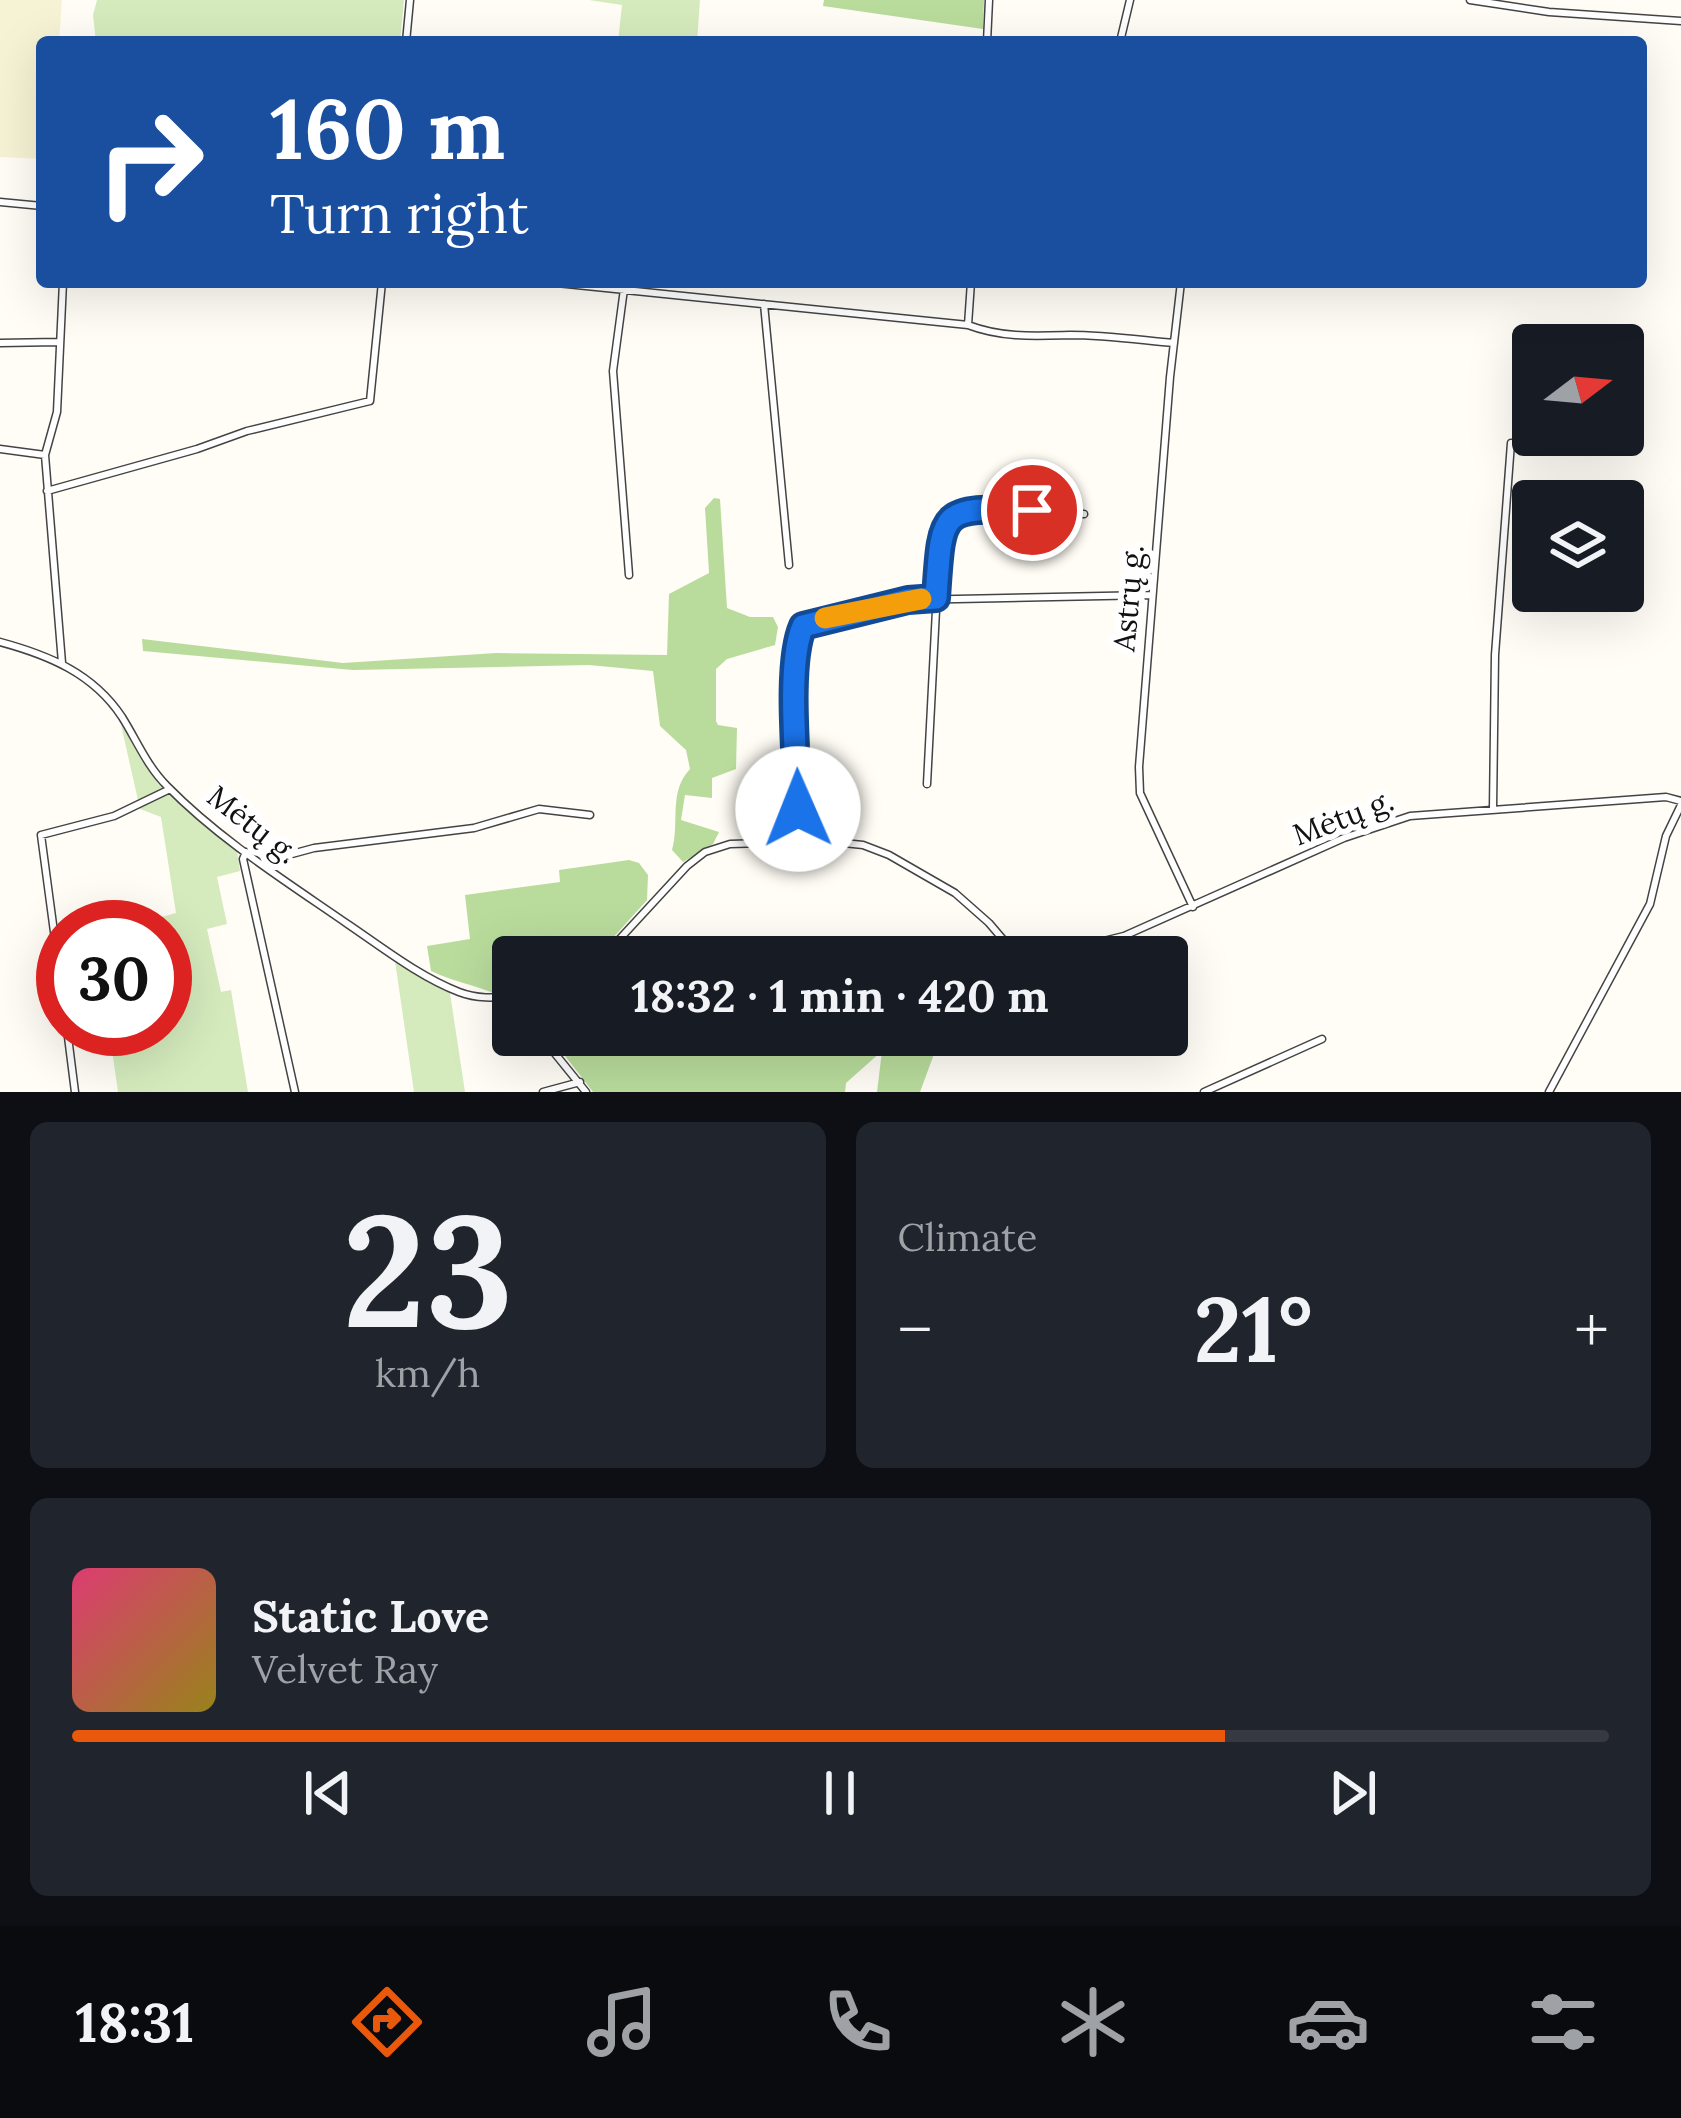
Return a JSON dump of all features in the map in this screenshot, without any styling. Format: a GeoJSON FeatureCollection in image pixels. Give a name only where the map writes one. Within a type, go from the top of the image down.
{"type":"FeatureCollection","features":[{"type":"Feature","properties":{"kind":"street"},"geometry":{"type":"LineString","coordinates":[[407,36],[410,0]]}},
{"type":"Feature","properties":{"kind":"street"},"geometry":{"type":"LineString","coordinates":[[987,36],[989,0]]}},
{"type":"Feature","properties":{"kind":"street"},"geometry":{"type":"LineString","coordinates":[[1121,36],[1130,0]]}},
{"type":"Feature","properties":{"kind":"street"},"geometry":{"type":"LineString","coordinates":[[1470,0],[1549,12],[1681,21]]}},
{"type":"Feature","properties":{"kind":"street"},"geometry":{"type":"LineString","coordinates":[[0,202],[36,205]]}},
{"type":"Feature","properties":{"kind":"street"},"geometry":{"type":"LineString","coordinates":[[62,663],[45,455],[57,412],[63,288]]}},
{"type":"Feature","properties":{"kind":"street"},"geometry":{"type":"LineString","coordinates":[[47,491],[247,430],[370,401],[381,288]]}},
{"type":"Feature","properties":{"kind":"street"},"geometry":{"type":"LineString","coordinates":[[613,288],[968,325],[1041,338],[1072,335],[1174,343]]}},
{"type":"Feature","properties":{"kind":"street"},"geometry":{"type":"LineString","coordinates":[[968,325],[971,288]]}},
{"type":"Feature","properties":{"kind":"street","name":"Astrų g."},"geometry":{"type":"LineString","coordinates":[[1180,288],[1152,595],[1141,793],[1193,908]]}},
{"type":"Feature","properties":{"kind":"street"},"geometry":{"type":"LineString","coordinates":[[624,290],[613,371],[629,575]]}},
{"type":"Feature","properties":{"kind":"street"},"geometry":{"type":"LineString","coordinates":[[764,304],[788,565]]}},
{"type":"Feature","properties":{"kind":"street"},"geometry":{"type":"LineString","coordinates":[[0,343],[58,342]]}},
{"type":"Feature","properties":{"kind":"street"},"geometry":{"type":"LineString","coordinates":[[1493,809],[1495,656],[1511,443]]}},
{"type":"Feature","properties":{"kind":"street"},"geometry":{"type":"LineString","coordinates":[[0,449],[45,455]]}},
{"type":"Feature","properties":{"kind":"street"},"geometry":{"type":"LineString","coordinates":[[927,784],[941,532],[956,514],[970,509],[1084,514]]}},
{"type":"Feature","properties":{"kind":"street"},"geometry":{"type":"LineString","coordinates":[[799,843],[796,689],[800,632],[811,622],[908,600],[1152,595]]}},
{"type":"Feature","properties":{"kind":"street","name":"Mėtų g."},"geometry":{"type":"LineString","coordinates":[[0,641],[62,663],[85,677],[112,704],[149,765],[170,789],[246,852],[449,988],[472,997],[492,998]]}},
{"type":"Feature","properties":{"kind":"street"},"geometry":{"type":"LineString","coordinates":[[50,900],[41,836],[114,817],[170,789]]}},
{"type":"Feature","properties":{"kind":"street","name":"Mėtų g."},"geometry":{"type":"LineString","coordinates":[[1124,936],[1324,846],[1410,816],[1666,797],[1681,803]]}},
{"type":"Feature","properties":{"kind":"street"},"geometry":{"type":"LineString","coordinates":[[1549,1092],[1650,904],[1661,851],[1681,803]]}},
{"type":"Feature","properties":{"kind":"street"},"geometry":{"type":"LineString","coordinates":[[268,867],[277,858],[314,848],[474,828],[539,809],[590,815]]}},
{"type":"Feature","properties":{"kind":"street"},"geometry":{"type":"LineString","coordinates":[[622,936],[686,866],[705,852],[730,844],[838,841],[889,854],[955,893],[1000,936]]}},
{"type":"Feature","properties":{"kind":"street"},"geometry":{"type":"LineString","coordinates":[[246,852],[243,859],[295,1092]]}},
{"type":"Feature","properties":{"kind":"street"},"geometry":{"type":"LineString","coordinates":[[1204,1092],[1322,1040]]}},
{"type":"Feature","properties":{"kind":"street"},"geometry":{"type":"LineString","coordinates":[[70,1056],[75,1092]]}},
{"type":"Feature","properties":{"kind":"street"},"geometry":{"type":"LineString","coordinates":[[558,1056],[586,1092]]}},
{"type":"Feature","properties":{"kind":"street"},"geometry":{"type":"LineString","coordinates":[[543,1092],[580,1082]]}},
{"type":"Feature","properties":{"kind":"shaded area"},"geometry":{"type":"Polygon","coordinates":[[[0,0],[62,0],[59,36],[36,36],[36,159],[0,157],[0,0]]]}},
{"type":"Feature","properties":{"kind":"green space"},"geometry":{"type":"Polygon","coordinates":[[[97,0],[404,0],[401,36],[95,36],[97,0]]]}},
{"type":"Feature","properties":{"kind":"green space"},"geometry":{"type":"Polygon","coordinates":[[[589,0],[700,0],[697,36],[619,36],[622,5],[589,0]]]}},
{"type":"Feature","properties":{"kind":"green space"},"geometry":{"type":"Polygon","coordinates":[[[824,0],[984,0],[983,29],[823,6],[824,0]]]}},
{"type":"Feature","properties":{"kind":"green space"},"geometry":{"type":"Polygon","coordinates":[[[714,498],[720,499],[727,608],[750,617],[773,617],[778,627],[775,645],[727,659],[716,669],[716,721],[737,728],[736,769],[712,778],[712,798],[685,795],[681,820],[719,832],[713,844],[683,862],[672,850],[679,788],[690,769],[686,750],[660,726],[653,671],[589,665],[353,670],[143,651],[142,639],[343,663],[496,653],[667,655],[669,594],[709,573],[705,508],[714,498]]]}},
{"type":"Feature","properties":{"kind":"green space"},"geometry":{"type":"Polygon","coordinates":[[[121,725],[158,784],[237,851],[240,871],[217,877],[227,924],[207,929],[221,992],[231,990],[248,1092],[118,1092],[113,1056],[192,1056],[192,900],[174,900],[161,817],[140,809],[121,725]]]}},
{"type":"Feature","properties":{"kind":"green space"},"geometry":{"type":"Polygon","coordinates":[[[629,860],[639,863],[648,875],[647,900],[615,936],[492,936],[492,993],[431,971],[427,946],[470,939],[465,895],[560,882],[559,870],[629,860]]]}},
{"type":"Feature","properties":{"kind":"green space"},"geometry":{"type":"Polygon","coordinates":[[[395,961],[450,993],[465,1092],[414,1092],[395,961]]]}},
{"type":"Feature","properties":{"kind":"green space"},"geometry":{"type":"Polygon","coordinates":[[[565,1056],[876,1056],[846,1083],[845,1092],[593,1092],[565,1056]]]}},
{"type":"Feature","properties":{"kind":"green space"},"geometry":{"type":"Polygon","coordinates":[[[881,1056],[933,1056],[920,1092],[877,1092],[881,1056]]]}},
{"type":"Feature","properties":{"kind":"slow traffic"},"geometry":{"type":"LineString","coordinates":[[825,618],[921,599]]}},
{"type":"Feature","properties":{"kind":"route"},"geometry":{"type":"LineString","coordinates":[[798,809],[796,689],[803,626],[908,600],[936,598],[941,532],[950,518],[970,509],[1032,510]]}}]}
